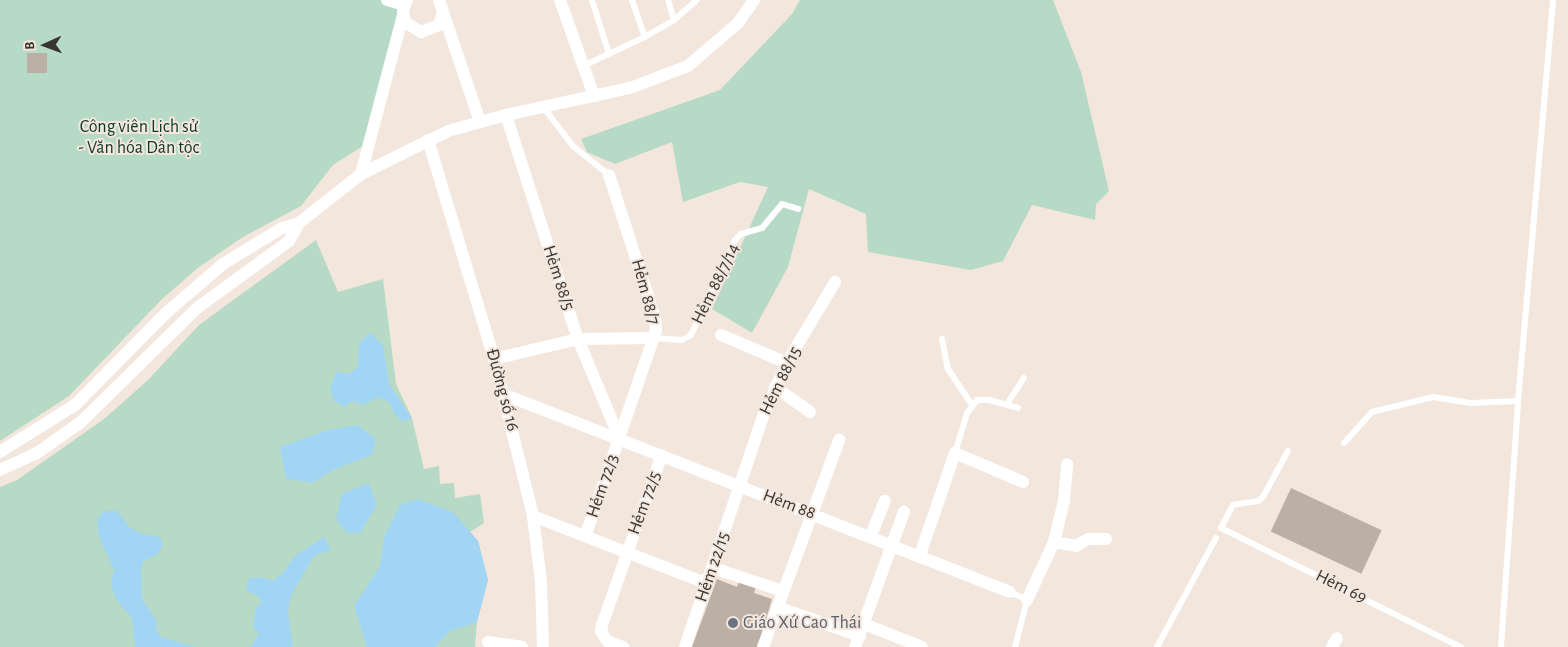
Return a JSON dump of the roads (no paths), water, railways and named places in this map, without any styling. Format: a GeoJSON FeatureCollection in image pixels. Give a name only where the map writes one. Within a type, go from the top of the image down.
{"type":"FeatureCollection","features":[{"type":"Feature","properties":{"kind":"street"},"geometry":{"type":"LineString","coordinates":[[387,0],[405,7],[415,31],[428,32],[439,25],[441,6]]}},
{"type":"Feature","properties":{"kind":"street"},"geometry":{"type":"LineString","coordinates":[[560,0],[594,96]]}},
{"type":"Feature","properties":{"kind":"street"},"geometry":{"type":"LineString","coordinates":[[0,452],[75,405],[166,313],[223,264],[282,228],[299,223],[361,174],[428,140],[480,122],[633,87],[688,66],[738,23],[754,0]]}},
{"type":"Feature","properties":{"kind":"street"},"geometry":{"type":"LineString","coordinates":[[441,6],[480,122]]}},
{"type":"Feature","properties":{"kind":"street"},"geometry":{"type":"LineString","coordinates":[[361,174],[405,7]]}},
{"type":"Feature","properties":{"kind":"street","name":"Hẻm 88/5"},"geometry":{"type":"LineString","coordinates":[[506,115],[578,339],[619,437]]}},
{"type":"Feature","properties":{"kind":"street","name":"Đường số 16"},"geometry":{"type":"LineString","coordinates":[[428,140],[494,359],[533,516],[542,582],[543,647]]}},
{"type":"Feature","properties":{"kind":"street","name":"Hẻm 88/7"},"geometry":{"type":"LineString","coordinates":[[609,175],[655,318],[654,338],[619,437]]}},
{"type":"Feature","properties":{"kind":"street"},"geometry":{"type":"LineString","coordinates":[[0,470],[37,453],[81,422],[197,308],[290,241],[299,223]]}},
{"type":"Feature","properties":{"kind":"street","name":"Hẻm 88/15"},"geometry":{"type":"LineString","coordinates":[[740,486],[775,387],[835,282]]}},
{"type":"Feature","properties":{"kind":"street"},"geometry":{"type":"LineString","coordinates":[[721,335],[787,363]]}},
{"type":"Feature","properties":{"kind":"street"},"geometry":{"type":"LineString","coordinates":[[494,359],[578,339],[654,338]]}},
{"type":"Feature","properties":{"kind":"street"},"geometry":{"type":"LineString","coordinates":[[775,387],[810,412]]}},
{"type":"Feature","properties":{"kind":"street","name":"Hẻm 88"},"geometry":{"type":"LineString","coordinates":[[503,394],[871,535],[1010,592]]}},
{"type":"Feature","properties":{"kind":"street","name":"Hẻm 72/3"},"geometry":{"type":"LineString","coordinates":[[586,534],[619,437]]}},
{"type":"Feature","properties":{"kind":"street"},"geometry":{"type":"LineString","coordinates":[[763,647],[810,513],[839,440]]}},
{"type":"Feature","properties":{"kind":"street"},"geometry":{"type":"LineString","coordinates":[[920,555],[955,453],[1023,482]]}},
{"type":"Feature","properties":{"kind":"street","name":"Hẻm 72/5"},"geometry":{"type":"LineString","coordinates":[[623,647],[607,641],[601,631],[662,455]]}},
{"type":"Feature","properties":{"kind":"street"},"geometry":{"type":"LineString","coordinates":[[1027,600],[1054,542],[1064,500],[1067,464]]}},
{"type":"Feature","properties":{"kind":"street","name":"Hẻm 22/15"},"geometry":{"type":"LineString","coordinates":[[686,647],[740,486]]}},
{"type":"Feature","properties":{"kind":"street"},"geometry":{"type":"LineString","coordinates":[[871,535],[885,500]]}},
{"type":"Feature","properties":{"kind":"street"},"geometry":{"type":"LineString","coordinates":[[860,635],[904,512]]}},
{"type":"Feature","properties":{"kind":"street"},"geometry":{"type":"LineString","coordinates":[[533,516],[586,534],[708,584]]}},
{"type":"Feature","properties":{"kind":"street"},"geometry":{"type":"LineString","coordinates":[[1054,542],[1076,546],[1088,539],[1106,539]]}},
{"type":"Feature","properties":{"kind":"street"},"geometry":{"type":"LineString","coordinates":[[713,568],[783,591]]}},
{"type":"Feature","properties":{"kind":"street"},"geometry":{"type":"LineString","coordinates":[[777,607],[860,635],[922,647]]}},
{"type":"Feature","properties":{"kind":"street"},"geometry":{"type":"LineString","coordinates":[[488,642],[522,647]]}},
{"type":"Feature","properties":{"kind":"lane"},"geometry":{"type":"LineString","coordinates":[[592,0],[609,54]]}},
{"type":"Feature","properties":{"kind":"lane"},"geometry":{"type":"LineString","coordinates":[[632,0],[645,37]]}},
{"type":"Feature","properties":{"kind":"lane"},"geometry":{"type":"LineString","coordinates":[[668,0],[674,20]]}},
{"type":"Feature","properties":{"kind":"lane"},"geometry":{"type":"LineString","coordinates":[[583,66],[645,37],[674,20],[697,0]]}},
{"type":"Feature","properties":{"kind":"lane"},"geometry":{"type":"LineString","coordinates":[[1501,647],[1518,400],[1553,0]]}},
{"type":"Feature","properties":{"kind":"lane"},"geometry":{"type":"LineString","coordinates":[[544,108],[573,146],[609,175]]}},
{"type":"Feature","properties":{"kind":"lane","name":"Hẻm 88/7/14"},"geometry":{"type":"LineString","coordinates":[[654,338],[682,340],[692,335],[735,240],[741,234],[762,228],[782,204],[798,209]]}},
{"type":"Feature","properties":{"kind":"lane"},"geometry":{"type":"LineString","coordinates":[[942,339],[948,369],[972,405]]}},
{"type":"Feature","properties":{"kind":"lane"},"geometry":{"type":"LineString","coordinates":[[1007,404],[1024,378]]}},
{"type":"Feature","properties":{"kind":"lane"},"geometry":{"type":"LineString","coordinates":[[1344,443],[1372,412],[1433,397],[1471,403],[1518,400]]}},
{"type":"Feature","properties":{"kind":"lane"},"geometry":{"type":"LineString","coordinates":[[955,453],[972,405],[981,400],[1007,404],[1018,408]]}},
{"type":"Feature","properties":{"kind":"lane","name":"Hẻm 69"},"geometry":{"type":"LineString","coordinates":[[1288,450],[1263,497],[1251,503],[1238,503],[1229,510],[1222,527],[1461,647]]}},
{"type":"Feature","properties":{"kind":"lane"},"geometry":{"type":"LineString","coordinates":[[1157,647],[1216,538]]}},
{"type":"Feature","properties":{"kind":"lane","name":"Hẻm 88"},"geometry":{"type":"LineString","coordinates":[[1010,592],[1027,600]]}},
{"type":"Feature","properties":{"kind":"lane"},"geometry":{"type":"LineString","coordinates":[[1015,647],[1027,600]]}},
{"type":"Feature","properties":{"kind":"water"},"geometry":{"type":"Polygon","coordinates":[[[370,333],[383,345],[389,384],[412,418],[403,422],[395,415],[389,402],[377,397],[364,405],[351,401],[346,407],[334,401],[330,389],[336,372],[349,374],[358,367],[359,343],[370,333]]]}},
{"type":"Feature","properties":{"kind":"water"},"geometry":{"type":"Polygon","coordinates":[[[357,425],[376,439],[372,455],[335,469],[312,483],[286,478],[280,447],[328,430],[357,425]]]}},
{"type":"Feature","properties":{"kind":"water"},"geometry":{"type":"Polygon","coordinates":[[[369,483],[377,505],[360,533],[347,533],[336,519],[342,494],[369,483]]]}},
{"type":"Feature","properties":{"kind":"water"},"geometry":{"type":"Polygon","coordinates":[[[418,499],[454,513],[478,541],[488,580],[477,622],[450,631],[435,647],[367,647],[354,606],[380,566],[384,537],[400,505],[418,499]]]}},
{"type":"Feature","properties":{"kind":"water"},"geometry":{"type":"Polygon","coordinates":[[[117,510],[129,527],[142,534],[160,537],[163,545],[158,554],[144,561],[141,567],[142,599],[156,620],[157,631],[161,637],[196,647],[135,647],[132,618],[115,598],[111,582],[114,570],[99,537],[97,520],[103,511],[117,510]]]}},
{"type":"Feature","properties":{"kind":"water"},"geometry":{"type":"Polygon","coordinates":[[[324,537],[331,549],[313,557],[290,598],[288,613],[293,647],[250,647],[259,634],[253,627],[256,607],[262,603],[258,596],[246,590],[248,579],[261,577],[272,581],[283,573],[295,556],[324,537]]]}},
{"type":"Feature","properties":{"kind":"place","name":"Giáo Xứ Cao Thái"},"geometry":{"type":"Point","coordinates":[733,623]}},
{"type":"Feature","properties":{"kind":"park label","name":"Công viên Lịch sử - Văn hóa Dân tộc"},"geometry":{"type":"Point","coordinates":[139,138]}}]}
